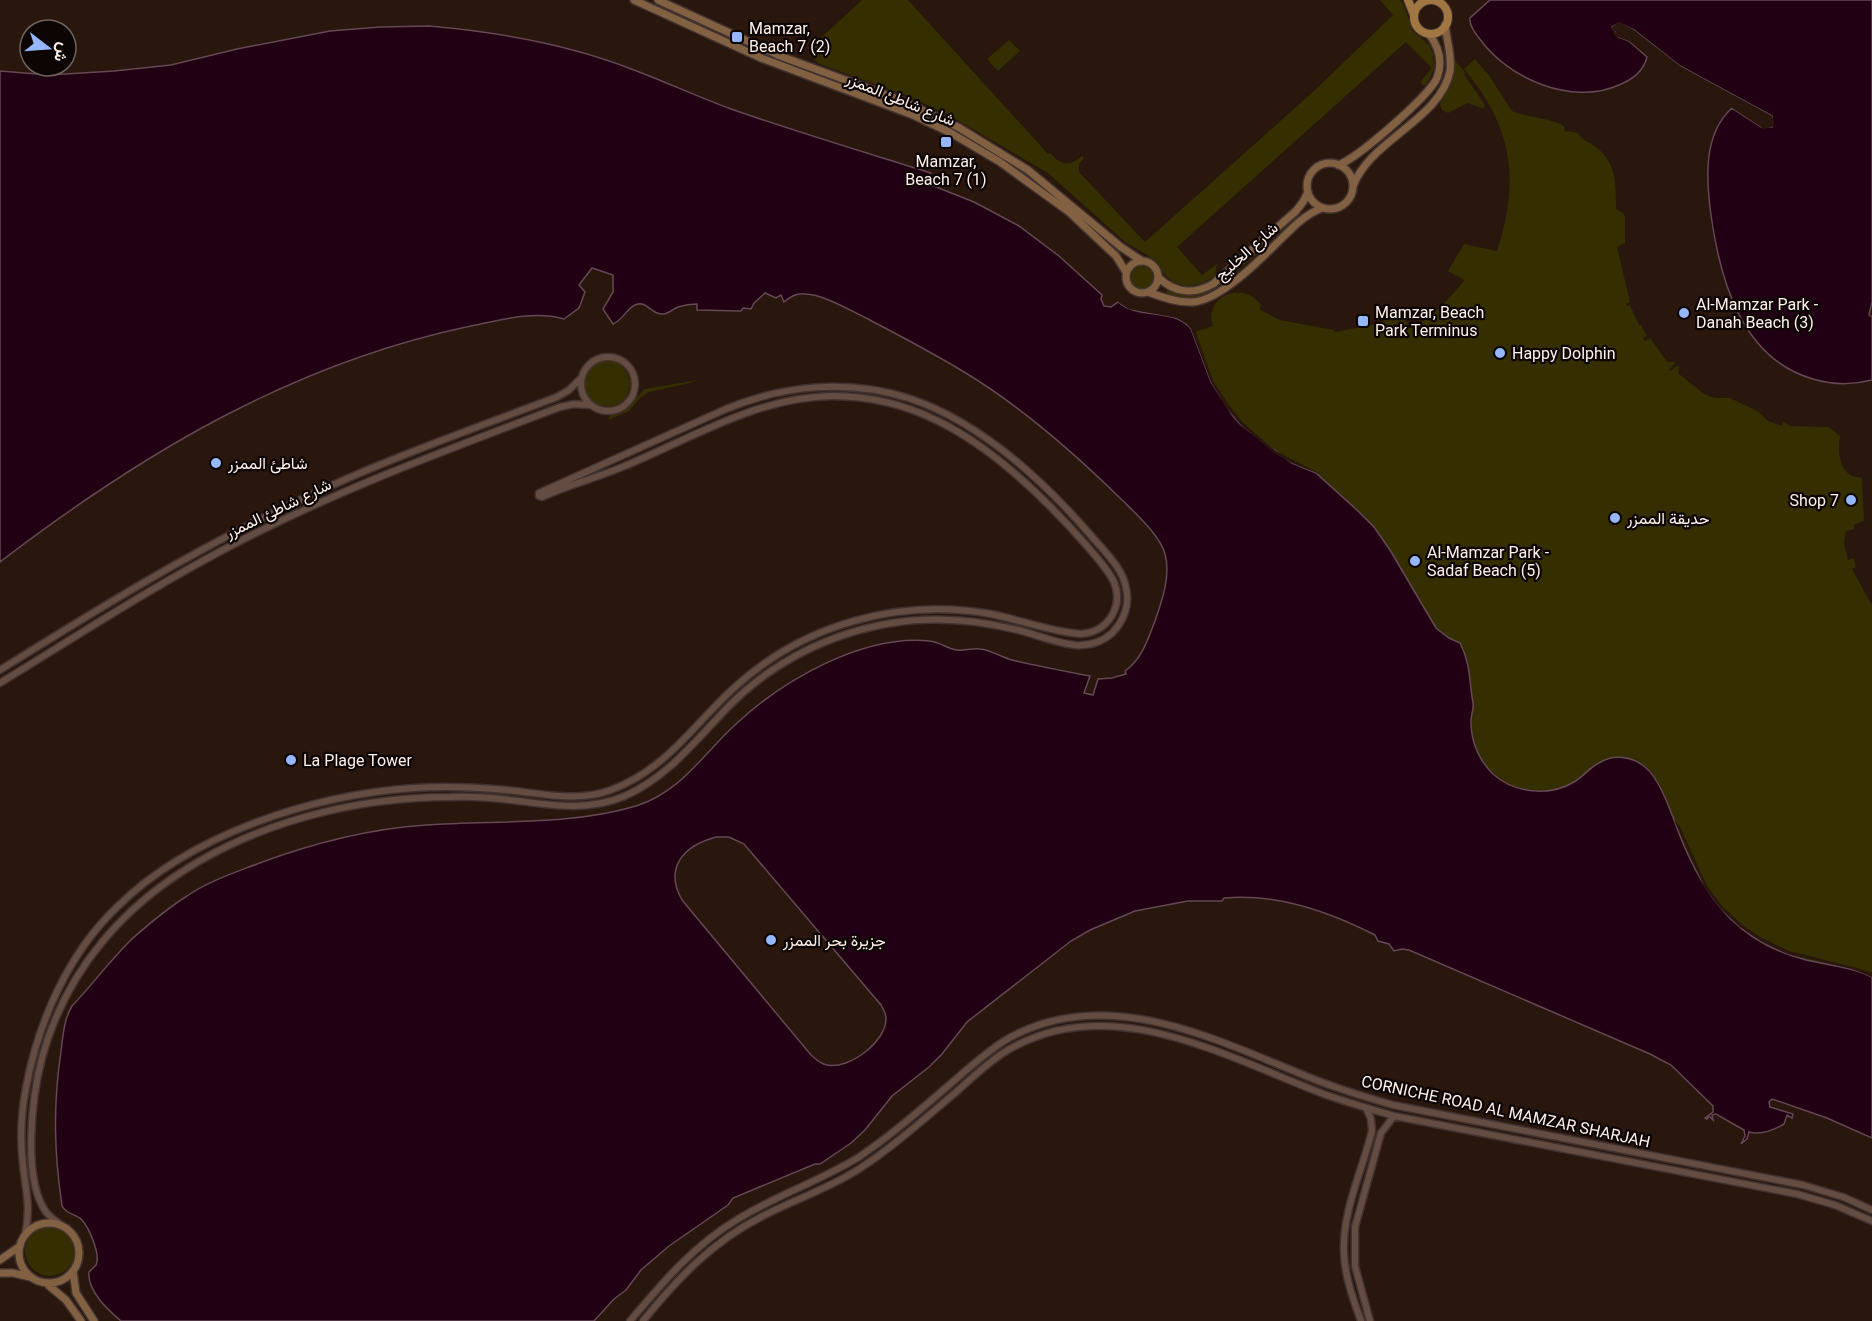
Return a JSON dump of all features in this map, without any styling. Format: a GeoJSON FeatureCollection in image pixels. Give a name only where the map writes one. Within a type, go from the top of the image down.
{"type":"FeatureCollection","features":[{"type":"Feature","properties":{"kind":"main road","name":"شارع شاطئ الممزر"},"geometry":{"type":"LineString","coordinates":[[634,0],[761,58],[904,111],[951,133],[1008,167],[1069,212],[1116,256],[1126,272]]}},
{"type":"Feature","properties":{"kind":"main road","name":"شارع شاطئ الممزر"},"geometry":{"type":"LineString","coordinates":[[658,0],[769,51],[900,100],[958,128],[1028,170],[1120,248],[1142,261]]}},
{"type":"Feature","properties":{"kind":"main road"},"geometry":{"type":"LineString","coordinates":[[1408,0],[1418,28],[1429,34],[1436,45],[1440,65],[1434,84],[1354,157],[1338,165],[1326,164],[1317,168],[1308,180],[1308,192],[1313,202],[1322,208],[1334,209],[1345,204],[1350,197],[1359,171],[1367,161],[1442,92],[1450,72],[1445,25]]}},
{"type":"Feature","properties":{"kind":"main road"},"geometry":{"type":"LineString","coordinates":[[1414,16],[1420,5],[1431,0],[1440,4],[1446,11],[1445,25],[1437,33],[1429,34]]}},
{"type":"Feature","properties":{"kind":"main road"},"geometry":{"type":"LineString","coordinates":[[1424,95],[1431,103]]}},
{"type":"Feature","properties":{"kind":"main road"},"geometry":{"type":"LineString","coordinates":[[1338,165],[1350,175],[1353,186]]}},
{"type":"Feature","properties":{"kind":"main road","name":"شارع الخليج"},"geometry":{"type":"LineString","coordinates":[[1158,277],[1169,286],[1184,291],[1199,290],[1213,284],[1296,211],[1308,192]]}},
{"type":"Feature","properties":{"kind":"main road","name":"شارع الخليج"},"geometry":{"type":"LineString","coordinates":[[1148,292],[1187,302],[1201,301],[1215,295],[1268,252],[1303,218],[1322,208]]}},
{"type":"Feature","properties":{"kind":"main road"},"geometry":{"type":"LineString","coordinates":[[1142,261],[1154,265],[1158,277],[1154,288],[1148,292],[1137,293],[1126,281],[1126,272],[1134,263],[1142,261]]}},
{"type":"Feature","properties":{"kind":"main road"},"geometry":{"type":"LineString","coordinates":[[30,1276],[20,1261],[20,1246],[25,1235],[39,1224],[61,1225],[72,1233],[78,1245],[79,1259],[73,1271],[58,1282],[45,1283]]}},
{"type":"Feature","properties":{"kind":"main road"},"geometry":{"type":"LineString","coordinates":[[0,1260],[20,1246]]}},
{"type":"Feature","properties":{"kind":"main road"},"geometry":{"type":"LineString","coordinates":[[73,1271],[76,1293],[94,1321]]}},
{"type":"Feature","properties":{"kind":"main road"},"geometry":{"type":"LineString","coordinates":[[0,1273],[30,1276],[45,1283],[60,1294],[81,1321]]}},
{"type":"Feature","properties":{"kind":"street"},"geometry":{"type":"LineString","coordinates":[[602,357],[618,358],[625,362],[633,373],[634,391],[621,408],[604,411],[589,405],[582,393],[580,379],[588,364],[602,357]]}},
{"type":"Feature","properties":{"kind":"street","name":"شارع شاطئ الممزر"},"geometry":{"type":"LineString","coordinates":[[0,670],[183,559],[256,521],[396,457],[557,397],[569,390],[580,379]]}},
{"type":"Feature","properties":{"kind":"street"},"geometry":{"type":"LineString","coordinates":[[25,1235],[29,1207],[22,1163],[22,1117],[38,1038],[56,993],[79,953],[117,906],[149,880],[184,858],[229,834],[288,812],[340,798],[426,787],[494,789],[569,797],[608,791],[632,780],[673,752],[727,694],[769,660],[817,634],[846,623],[876,615],[917,610],[958,610],[991,614],[1081,634],[1093,632],[1109,620],[1115,608],[1117,595],[1108,572],[1048,504],[990,454],[969,438],[938,421],[904,408],[869,399],[833,396],[797,399],[743,413],[625,466],[541,497],[540,493],[740,403],[797,388],[834,386],[872,389],[908,398],[943,412],[989,441],[1054,497],[1086,530],[1124,579],[1127,595],[1125,612],[1117,627],[1105,638],[1090,644],[1074,645],[1005,627],[957,620],[917,620],[878,626],[849,633],[821,644],[768,673],[733,702],[696,743],[669,768],[636,790],[609,802],[566,808],[500,799],[444,796],[347,807],[298,819],[245,839],[199,861],[161,885],[125,915],[87,961],[58,1013],[42,1056],[33,1100],[31,1130],[32,1161],[39,1197],[46,1212],[61,1225]]}},
{"type":"Feature","properties":{"kind":"street","name":"شارع شاطئ الممزر"},"geometry":{"type":"LineString","coordinates":[[0,683],[111,613],[189,568],[304,510],[400,467],[560,407],[574,404],[589,405]]}},
{"type":"Feature","properties":{"kind":"street"},"geometry":{"type":"LineString","coordinates":[[620,456],[620,464],[625,466]]}},
{"type":"Feature","properties":{"kind":"street"},"geometry":{"type":"LineString","coordinates":[[957,620],[958,610]]}},
{"type":"Feature","properties":{"kind":"street"},"geometry":{"type":"LineString","coordinates":[[876,615],[878,626]]}},
{"type":"Feature","properties":{"kind":"street","name":"CORNICHE ROAD AL MAMZAR SHARJAH"},"geometry":{"type":"LineString","coordinates":[[630,1321],[671,1272],[712,1236],[752,1210],[817,1180],[881,1141],[1001,1043],[1019,1033],[1048,1023],[1080,1017],[1114,1016],[1149,1020],[1190,1031],[1254,1054],[1323,1083],[1373,1099],[1803,1185],[1843,1197],[1872,1210]]}},
{"type":"Feature","properties":{"kind":"street","name":"CORNICHE ROAD AL MAMZAR SHARJAH"},"geometry":{"type":"LineString","coordinates":[[643,1321],[675,1282],[721,1241],[758,1218],[834,1184],[855,1172],[919,1123],[998,1057],[1015,1046],[1043,1035],[1109,1026],[1154,1031],[1186,1041],[1317,1092],[1394,1116],[1810,1197],[1846,1209],[1872,1221]]}},
{"type":"Feature","properties":{"kind":"street"},"geometry":{"type":"LineString","coordinates":[[1186,1041],[1190,1031]]}},
{"type":"Feature","properties":{"kind":"street"},"geometry":{"type":"LineString","coordinates":[[1361,1321],[1346,1273],[1344,1244],[1347,1215],[1372,1131],[1371,1119],[1365,1108]]}},
{"type":"Feature","properties":{"kind":"street"},"geometry":{"type":"LineString","coordinates":[[913,1114],[919,1123]]}},
{"type":"Feature","properties":{"kind":"street"},"geometry":{"type":"LineString","coordinates":[[1370,1321],[1355,1266],[1354,1233],[1381,1133],[1394,1116]]}},
{"type":"Feature","properties":{"kind":"shaded area"},"geometry":{"type":"Polygon","coordinates":[[[862,0],[908,0],[1048,154],[1050,153],[1065,163],[1073,162],[1082,156],[1084,158],[1079,164],[1079,172],[1145,242],[1315,90],[1393,15],[1380,0],[1400,0],[1403,3],[1413,31],[1429,45],[1433,53],[1434,69],[1426,85],[1422,85],[1421,81],[1432,68],[1406,42],[1177,247],[1202,275],[1217,264],[1215,276],[1203,283],[1187,286],[1174,283],[1165,275],[1155,260],[1125,242],[1048,173],[943,112],[905,95],[817,63],[811,52],[813,45],[862,0]]]}},
{"type":"Feature","properties":{"kind":"shaded area"},"geometry":{"type":"Polygon","coordinates":[[[1490,0],[1872,0],[1872,302],[1869,315],[1872,317],[1872,380],[1858,383],[1835,383],[1813,379],[1789,369],[1768,354],[1752,335],[1739,314],[1729,290],[1715,240],[1709,201],[1708,172],[1711,144],[1723,119],[1732,108],[1761,127],[1772,127],[1772,116],[1680,66],[1634,30],[1619,23],[1612,27],[1618,37],[1629,41],[1647,57],[1643,67],[1633,77],[1601,91],[1581,92],[1542,85],[1506,66],[1491,53],[1474,31],[1470,18],[1490,0]]]}},
{"type":"Feature","properties":{"kind":"shaded area"},"geometry":{"type":"Polygon","coordinates":[[[429,26],[533,40],[609,61],[756,117],[931,173],[928,178],[932,180],[931,185],[974,202],[1019,226],[1059,256],[1102,295],[1104,306],[1111,307],[1118,302],[1135,311],[1175,318],[1184,322],[1191,329],[1211,382],[1233,416],[1241,425],[1292,463],[1316,473],[1374,527],[1436,628],[1460,643],[1469,673],[1473,705],[1472,736],[1480,756],[1493,774],[1521,789],[1543,791],[1564,787],[1580,778],[1595,765],[1610,758],[1634,760],[1640,763],[1657,782],[1695,869],[1731,919],[1764,944],[1784,953],[1872,977],[1872,1138],[1827,1118],[1772,1099],[1769,1102],[1770,1107],[1793,1114],[1792,1118],[1787,1115],[1784,1124],[1772,1130],[1749,1132],[1747,1139],[1741,1144],[1745,1136],[1744,1130],[1716,1114],[1712,1115],[1713,1120],[1709,1116],[1705,1118],[1713,1112],[1713,1106],[1671,1065],[1650,1054],[1409,950],[1394,951],[1389,944],[1378,941],[1375,935],[1321,912],[1263,898],[1188,901],[1135,911],[1090,930],[1071,941],[967,1022],[942,1054],[892,1096],[865,1130],[851,1143],[820,1164],[815,1164],[733,1198],[728,1205],[669,1246],[641,1270],[626,1290],[614,1299],[594,1321],[121,1321],[99,1300],[91,1286],[89,1272],[96,1265],[97,1255],[87,1228],[81,1219],[66,1211],[62,1206],[57,1166],[56,1128],[58,1071],[64,1028],[72,1006],[117,954],[153,921],[194,891],[270,859],[358,834],[426,825],[584,817],[636,806],[652,800],[679,782],[736,724],[777,691],[825,663],[878,645],[904,641],[930,641],[957,650],[984,650],[1012,660],[1090,676],[1084,693],[1093,695],[1098,679],[1126,674],[1125,671],[1136,661],[1147,642],[1165,588],[1167,562],[1165,554],[1158,539],[1132,510],[1083,463],[1026,414],[985,385],[928,351],[837,304],[805,294],[793,296],[784,302],[781,295],[776,298],[765,293],[751,309],[743,308],[741,311],[697,310],[697,304],[695,304],[680,306],[666,314],[661,314],[646,305],[639,304],[632,307],[613,324],[603,309],[613,292],[613,275],[592,268],[579,285],[585,292],[579,308],[564,319],[527,316],[466,327],[401,344],[339,365],[278,390],[220,418],[163,450],[53,522],[0,562],[0,71],[18,72],[18,78],[78,78],[78,73],[171,65],[237,49],[330,31],[429,26]],[[716,837],[686,852],[676,868],[675,878],[682,900],[811,1055],[827,1065],[846,1063],[865,1052],[880,1036],[885,1027],[884,1011],[744,844],[729,837],[716,837]]]}},
{"type":"Feature","properties":{"kind":"shaded area"},"geometry":{"type":"Polygon","coordinates":[[[1009,40],[1020,51],[998,71],[987,59],[1009,40]]]}},
{"type":"Feature","properties":{"kind":"shaded area","name":"حديقة الممزر"},"geometry":{"type":"Polygon","coordinates":[[[1475,59],[1488,74],[1512,111],[1552,121],[1564,126],[1565,131],[1578,133],[1603,153],[1608,160],[1614,175],[1616,209],[1625,216],[1625,243],[1617,247],[1630,302],[1626,304],[1630,305],[1647,336],[1643,338],[1645,341],[1650,338],[1668,363],[1673,361],[1675,363],[1669,370],[1671,371],[1676,366],[1679,367],[1678,373],[1704,394],[1715,398],[1730,398],[1759,412],[1768,421],[1782,426],[1783,422],[1791,426],[1829,427],[1840,436],[1839,452],[1847,473],[1862,478],[1864,521],[1854,525],[1854,529],[1846,531],[1844,543],[1848,560],[1853,558],[1856,567],[1852,569],[1872,605],[1872,977],[1852,970],[1809,961],[1779,950],[1747,931],[1727,915],[1712,899],[1702,881],[1660,785],[1648,769],[1636,761],[1616,758],[1603,761],[1568,785],[1540,791],[1513,785],[1490,770],[1481,759],[1473,740],[1471,694],[1460,643],[1449,639],[1436,628],[1374,527],[1316,473],[1292,463],[1252,436],[1220,398],[1192,333],[1213,326],[1211,315],[1214,306],[1227,294],[1245,293],[1254,297],[1261,305],[1260,310],[1280,320],[1335,332],[1376,324],[1401,313],[1410,328],[1425,320],[1439,308],[1464,280],[1448,271],[1464,244],[1497,251],[1508,201],[1510,178],[1508,155],[1493,112],[1464,69],[1475,59]]]}},
{"type":"Feature","properties":{"kind":"shaded area"},"geometry":{"type":"Polygon","coordinates":[[[1455,61],[1465,72],[1464,74],[1485,105],[1484,109],[1468,103],[1448,113],[1442,110],[1440,104],[1451,85],[1455,61]]]}},
{"type":"Feature","properties":{"kind":"shaded area"},"geometry":{"type":"Polygon","coordinates":[[[1260,247],[1262,250],[1218,287],[1219,289],[1192,298],[1180,298],[1166,294],[1167,290],[1182,294],[1195,294],[1219,284],[1260,247]]]}},
{"type":"Feature","properties":{"kind":"shaded area"},"geometry":{"type":"Polygon","coordinates":[[[1142,265],[1150,269],[1154,277],[1150,285],[1142,289],[1134,285],[1130,277],[1134,269],[1142,265]]]}},
{"type":"Feature","properties":{"kind":"shaded area"},"geometry":{"type":"Polygon","coordinates":[[[607,361],[623,368],[630,384],[623,400],[607,407],[591,400],[584,384],[591,368],[607,361]]]}},
{"type":"Feature","properties":{"kind":"shaded area"},"geometry":{"type":"Polygon","coordinates":[[[698,380],[649,392],[640,398],[629,411],[608,420],[610,415],[629,407],[644,389],[698,380]]]}},
{"type":"Feature","properties":{"kind":"shaded area"},"geometry":{"type":"Polygon","coordinates":[[[50,1226],[68,1233],[75,1251],[68,1269],[50,1276],[32,1269],[25,1251],[32,1233],[50,1226]]]}},
{"type":"Feature","properties":{"kind":"pier"},"geometry":{"type":"Polygon","coordinates":[[[1619,22],[1634,30],[1680,66],[1772,116],[1774,123],[1772,127],[1764,129],[1729,106],[1734,105],[1765,126],[1771,123],[1768,117],[1679,69],[1623,27],[1616,27],[1615,32],[1631,39],[1650,55],[1650,58],[1629,41],[1615,36],[1612,27],[1619,22]]]}},
{"type":"Feature","properties":{"kind":"pier"},"geometry":{"type":"Polygon","coordinates":[[[1120,300],[1130,306],[1178,315],[1189,321],[1194,327],[1213,381],[1243,423],[1276,451],[1322,475],[1274,453],[1241,425],[1226,407],[1211,382],[1187,324],[1177,318],[1129,309],[1118,302],[1120,300]]]}},
{"type":"Feature","properties":{"kind":"pier"},"geometry":{"type":"Polygon","coordinates":[[[1674,820],[1680,827],[1707,886],[1722,906],[1742,925],[1789,951],[1853,967],[1872,973],[1872,977],[1852,969],[1788,954],[1761,941],[1740,927],[1720,908],[1705,888],[1674,820]]]}},
{"type":"Feature","properties":{"kind":"place","name":"Mamzar, Beach 7 (2)"},"geometry":{"type":"Point","coordinates":[737,37]}},
{"type":"Feature","properties":{"kind":"place","name":"Mamzar, Beach 7 (1)"},"geometry":{"type":"Point","coordinates":[946,142]}},
{"type":"Feature","properties":{"kind":"place","name":"Al-Mamzar Park - Danah Beach (3)"},"geometry":{"type":"Point","coordinates":[1684,313]}},
{"type":"Feature","properties":{"kind":"place","name":"Mamzar, Beach Park Terminus"},"geometry":{"type":"Point","coordinates":[1363,321]}},
{"type":"Feature","properties":{"kind":"place","name":"Happy Dolphin"},"geometry":{"type":"Point","coordinates":[1500,353]}},
{"type":"Feature","properties":{"kind":"place","name":"شاطئ الممزر"},"geometry":{"type":"Point","coordinates":[216,463]}},
{"type":"Feature","properties":{"kind":"place","name":"Shop 7"},"geometry":{"type":"Point","coordinates":[1851,500]}},
{"type":"Feature","properties":{"kind":"place","name":"حديقة الممزر"},"geometry":{"type":"Point","coordinates":[1615,518]}},
{"type":"Feature","properties":{"kind":"place","name":"Al-Mamzar Park - Sadaf Beach (5)"},"geometry":{"type":"Point","coordinates":[1415,561]}},
{"type":"Feature","properties":{"kind":"place","name":"La Plage Tower"},"geometry":{"type":"Point","coordinates":[291,760]}},
{"type":"Feature","properties":{"kind":"place","name":"جزيرة بحر الممزر"},"geometry":{"type":"Point","coordinates":[771,940]}}]}
